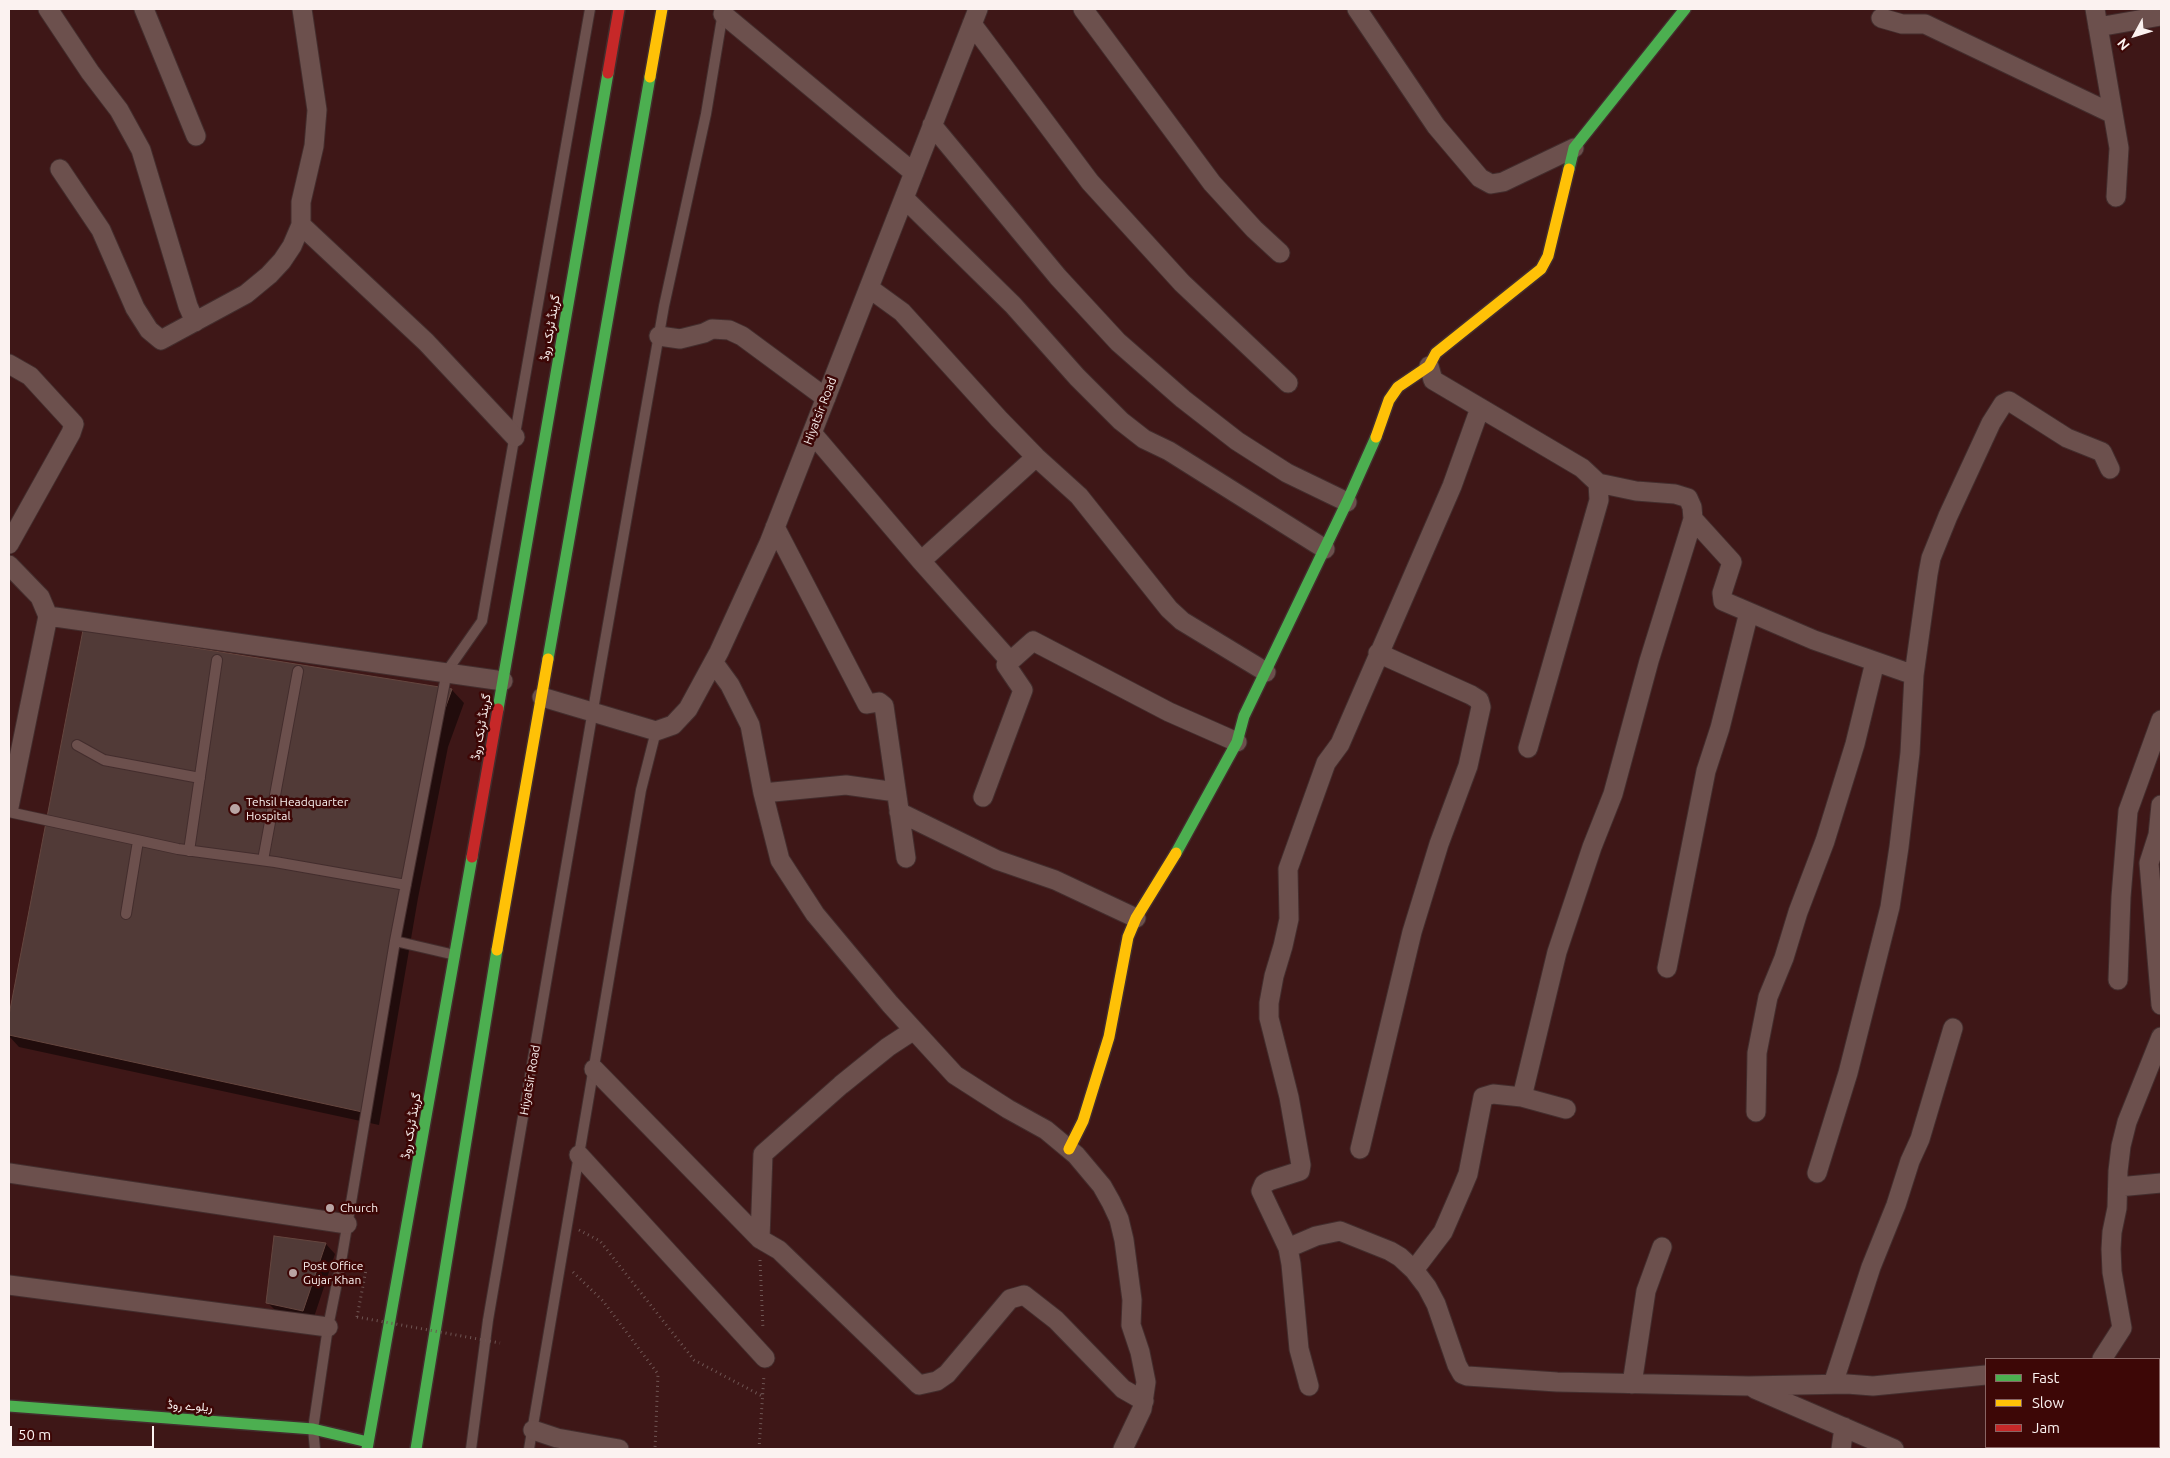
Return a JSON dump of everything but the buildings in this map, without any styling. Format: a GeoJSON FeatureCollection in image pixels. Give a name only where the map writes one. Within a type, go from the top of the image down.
{"type":"FeatureCollection","features":[{"type":"Feature","properties":{"kind":"main road","name":"گرینڈ ٹرنک روڈ"},"geometry":{"type":"LineString","coordinates":[[368,1446],[619,9]]}},
{"type":"Feature","properties":{"kind":"main road"},"geometry":{"type":"LineString","coordinates":[[416,1449],[491,986],[662,9]]}},
{"type":"Feature","properties":{"kind":"main road"},"geometry":{"type":"LineString","coordinates":[[1069,1149],[1083,1121],[1098,1075],[1118,999],[1128,937],[1136,918],[1180,846],[1237,742],[1244,716],[1370,452],[1389,400],[1398,387],[1429,366],[1436,353],[1541,269],[1548,256],[1574,148],[1685,9]]}},
{"type":"Feature","properties":{"kind":"main road","name":"ریلوے روڈ"},"geometry":{"type":"LineString","coordinates":[[9,1406],[313,1429],[368,1446]]}},
{"type":"Feature","properties":{"kind":"street"},"geometry":{"type":"LineString","coordinates":[[48,9],[90,72],[119,110],[141,150],[188,306],[195,322]]}},
{"type":"Feature","properties":{"kind":"street"},"geometry":{"type":"LineString","coordinates":[[144,9],[196,136]]}},
{"type":"Feature","properties":{"kind":"street"},"geometry":{"type":"LineString","coordinates":[[60,169],[101,230],[135,308],[149,330],[161,340],[246,294],[269,275],[292,246],[301,225],[301,202],[314,146],[317,110],[302,9]]}},
{"type":"Feature","properties":{"kind":"street"},"geometry":{"type":"LineString","coordinates":[[1082,9],[1212,183],[1254,229],[1280,253]]}},
{"type":"Feature","properties":{"kind":"street"},"geometry":{"type":"LineString","coordinates":[[1356,9],[1436,126],[1480,178],[1491,184],[1503,182],[1574,148]]}},
{"type":"Feature","properties":{"kind":"street"},"geometry":{"type":"LineString","coordinates":[[723,11],[914,173]]}},
{"type":"Feature","properties":{"kind":"street"},"geometry":{"type":"LineString","coordinates":[[975,16],[1090,182],[1182,283],[1288,383]]}},
{"type":"Feature","properties":{"kind":"street","name":"Hiyatsir Road"},"geometry":{"type":"LineString","coordinates":[[656,731],[673,725],[688,709],[714,663],[775,527],[975,16]]}},
{"type":"Feature","properties":{"kind":"street"},"geometry":{"type":"LineString","coordinates":[[2116,198],[2119,148],[2097,18],[2161,16]]}},
{"type":"Feature","properties":{"kind":"street"},"geometry":{"type":"LineString","coordinates":[[1881,18],[1902,24],[1925,24],[2113,114]]}},
{"type":"Feature","properties":{"kind":"street"},"geometry":{"type":"LineString","coordinates":[[932,125],[1058,277],[1118,342],[1183,399],[1237,441],[1287,473],[1347,502]]}},
{"type":"Feature","properties":{"kind":"street"},"geometry":{"type":"LineString","coordinates":[[904,198],[1013,305],[1077,377],[1121,422],[1324,549]]}},
{"type":"Feature","properties":{"kind":"street"},"geometry":{"type":"LineString","coordinates":[[301,225],[426,342],[515,437]]}},
{"type":"Feature","properties":{"kind":"street"},"geometry":{"type":"LineString","coordinates":[[869,288],[902,312],[1036,457],[1080,496],[1169,609],[1182,621],[1266,672]]}},
{"type":"Feature","properties":{"kind":"street"},"geometry":{"type":"LineString","coordinates":[[659,336],[688,338],[712,329],[729,330],[742,336],[826,398]]}},
{"type":"Feature","properties":{"kind":"street"},"geometry":{"type":"LineString","coordinates":[[9,364],[30,376],[74,424],[71,433],[9,544]]}},
{"type":"Feature","properties":{"kind":"street"},"geometry":{"type":"LineString","coordinates":[[1429,366],[1432,380],[1582,468],[1598,482],[1636,491],[1675,494],[1688,498],[1692,507],[1693,519],[1650,661],[1613,794],[1559,945],[1522,1097]]}},
{"type":"Feature","properties":{"kind":"street"},"geometry":{"type":"LineString","coordinates":[[1817,1173],[1848,1073],[1890,907],[1910,753],[1914,675],[1931,558],[1948,516],[1987,431],[2003,404],[2008,401],[2067,438],[2102,452],[2110,469]]}},
{"type":"Feature","properties":{"kind":"street"},"geometry":{"type":"LineString","coordinates":[[1309,1386],[1299,1350],[1292,1264],[1288,1248],[1261,1191],[1264,1184],[1269,1181],[1300,1171],[1301,1165],[1289,1097],[1269,1018],[1269,1003],[1274,976],[1289,919],[1288,869],[1326,762],[1340,744],[1452,486],[1480,408]]}},
{"type":"Feature","properties":{"kind":"street"},"geometry":{"type":"LineString","coordinates":[[812,433],[921,561],[1010,661]]}},
{"type":"Feature","properties":{"kind":"street"},"geometry":{"type":"LineString","coordinates":[[921,561],[1036,457]]}},
{"type":"Feature","properties":{"kind":"street"},"geometry":{"type":"LineString","coordinates":[[1528,748],[1599,500],[1598,482]]}},
{"type":"Feature","properties":{"kind":"street"},"geometry":{"type":"LineString","coordinates":[[1693,519],[1732,562],[1722,593],[1723,600],[1814,640],[1914,675]]}},
{"type":"Feature","properties":{"kind":"street"},"geometry":{"type":"LineString","coordinates":[[775,527],[867,704],[879,702],[884,706],[906,858]]}},
{"type":"Feature","properties":{"kind":"street"},"geometry":{"type":"LineString","coordinates":[[9,565],[40,597],[48,616],[16,733],[9,807]]}},
{"type":"Feature","properties":{"kind":"street"},"geometry":{"type":"LineString","coordinates":[[1667,968],[1706,771],[1720,728],[1749,612]]}},
{"type":"Feature","properties":{"kind":"street"},"geometry":{"type":"LineString","coordinates":[[48,616],[447,671],[503,681]]}},
{"type":"Feature","properties":{"kind":"street"},"geometry":{"type":"LineString","coordinates":[[983,797],[1023,690],[1006,665],[1033,642],[1037,642],[1169,712],[1237,742]]}},
{"type":"Feature","properties":{"kind":"street"},"geometry":{"type":"LineString","coordinates":[[1360,1149],[1412,932],[1439,844],[1468,766],[1481,707],[1478,700],[1471,695],[1378,653]]}},
{"type":"Feature","properties":{"kind":"street"},"geometry":{"type":"LineString","coordinates":[[1756,1112],[1757,1054],[1768,997],[1784,958],[1798,912],[1825,842],[1855,744],[1875,662]]}},
{"type":"Feature","properties":{"kind":"street"},"geometry":{"type":"LineString","coordinates":[[714,663],[730,685],[750,725],[762,793],[780,860],[815,914],[955,1075],[1008,1109],[1046,1130],[1069,1149],[1102,1186],[1119,1219],[1132,1300],[1131,1326],[1140,1352],[1146,1382],[1144,1401],[1123,1449]]}},
{"type":"Feature","properties":{"kind":"street"},"geometry":{"type":"LineString","coordinates":[[542,697],[656,731]]}},
{"type":"Feature","properties":{"kind":"street"},"geometry":{"type":"LineString","coordinates":[[2161,720],[2128,811],[2161,1005]]}},
{"type":"Feature","properties":{"kind":"street"},"geometry":{"type":"LineString","coordinates":[[762,793],[846,785],[896,792]]}},
{"type":"Feature","properties":{"kind":"street"},"geometry":{"type":"LineString","coordinates":[[2118,980],[2137,862],[2160,836],[2161,805]]}},
{"type":"Feature","properties":{"kind":"street"},"geometry":{"type":"LineString","coordinates":[[899,812],[997,860],[1055,880],[1136,918]]}},
{"type":"Feature","properties":{"kind":"street"},"geometry":{"type":"LineString","coordinates":[[1833,1384],[1871,1267],[1896,1205],[1910,1161],[1920,1140],[1953,1028]]}},
{"type":"Feature","properties":{"kind":"street"},"geometry":{"type":"LineString","coordinates":[[760,1239],[763,1154],[841,1085],[888,1047],[914,1030]]}},
{"type":"Feature","properties":{"kind":"street"},"geometry":{"type":"LineString","coordinates":[[2102,1358],[2122,1328],[2112,1272],[2112,1232],[2117,1208],[2121,1146],[2127,1122],[2156,1063],[2161,1037]]}},
{"type":"Feature","properties":{"kind":"street"},"geometry":{"type":"LineString","coordinates":[[594,1069],[760,1239],[779,1250],[920,1385],[936,1381],[947,1374],[1010,1299],[1024,1295],[1056,1320],[1123,1389],[1144,1401]]}},
{"type":"Feature","properties":{"kind":"street"},"geometry":{"type":"LineString","coordinates":[[1414,1270],[1443,1232],[1468,1174],[1483,1097],[1493,1094],[1522,1097],[1566,1109]]}},
{"type":"Feature","properties":{"kind":"street"},"geometry":{"type":"LineString","coordinates":[[579,1155],[764,1358]]}},
{"type":"Feature","properties":{"kind":"street"},"geometry":{"type":"LineString","coordinates":[[9,1173],[347,1224]]}},
{"type":"Feature","properties":{"kind":"street"},"geometry":{"type":"LineString","coordinates":[[2118,1188],[2161,1183]]}},
{"type":"Feature","properties":{"kind":"street"},"geometry":{"type":"LineString","coordinates":[[1288,1248],[1316,1236],[1340,1231],[1390,1251],[1414,1270],[1425,1283],[1436,1304],[1447,1340],[1462,1374],[1467,1376],[1557,1382],[1632,1384],[1748,1386],[1833,1384],[1873,1386],[1985,1375]]}},
{"type":"Feature","properties":{"kind":"street"},"geometry":{"type":"LineString","coordinates":[[1632,1384],[1646,1291],[1662,1247]]}},
{"type":"Feature","properties":{"kind":"street"},"geometry":{"type":"LineString","coordinates":[[9,1285],[328,1327]]}},
{"type":"Feature","properties":{"kind":"street"},"geometry":{"type":"LineString","coordinates":[[1748,1386],[1894,1449]]}},
{"type":"Feature","properties":{"kind":"street"},"geometry":{"type":"LineString","coordinates":[[1840,1449],[1844,1427]]}},
{"type":"Feature","properties":{"kind":"street"},"geometry":{"type":"LineString","coordinates":[[533,1430],[557,1438],[619,1449]]}},
{"type":"Feature","properties":{"kind":"lane"},"geometry":{"type":"LineString","coordinates":[[315,1449],[313,1429],[328,1327],[340,1268],[395,941],[447,671],[482,622],[590,9]]}},
{"type":"Feature","properties":{"kind":"lane","name":"Hiyatsir Road"},"geometry":{"type":"LineString","coordinates":[[471,1449],[488,1320],[593,712],[659,336],[706,114],[723,11]]}},
{"type":"Feature","properties":{"kind":"lane"},"geometry":{"type":"LineString","coordinates":[[189,851],[217,660]]}},
{"type":"Feature","properties":{"kind":"lane"},"geometry":{"type":"LineString","coordinates":[[263,860],[298,671]]}},
{"type":"Feature","properties":{"kind":"lane"},"geometry":{"type":"LineString","coordinates":[[529,1449],[641,790],[656,731]]}},
{"type":"Feature","properties":{"kind":"lane"},"geometry":{"type":"LineString","coordinates":[[76,745],[104,760],[200,778]]}},
{"type":"Feature","properties":{"kind":"lane"},"geometry":{"type":"LineString","coordinates":[[9,812],[189,851],[263,860],[406,885]]}},
{"type":"Feature","properties":{"kind":"lane"},"geometry":{"type":"LineString","coordinates":[[126,914],[138,840]]}},
{"type":"Feature","properties":{"kind":"lane"},"geometry":{"type":"LineString","coordinates":[[395,941],[455,955]]}},
{"type":"Feature","properties":{"kind":"path"},"geometry":{"type":"LineString","coordinates":[[568,1224],[600,1241],[694,1360],[762,1396]]}},
{"type":"Feature","properties":{"kind":"path"},"geometry":{"type":"LineString","coordinates":[[759,1449],[764,1358],[760,1239]]}},
{"type":"Feature","properties":{"kind":"path"},"geometry":{"type":"LineString","coordinates":[[561,1261],[603,1302],[658,1374],[655,1449]]}},
{"type":"Feature","properties":{"kind":"path"},"geometry":{"type":"LineString","coordinates":[[340,1268],[366,1270],[357,1317],[500,1343]]}},
{"type":"Feature","properties":{"kind":"traffic: fast"},"geometry":{"type":"LineString","coordinates":[[1569,169],[1574,148],[1685,9]]}},
{"type":"Feature","properties":{"kind":"traffic: fast"},"geometry":{"type":"LineString","coordinates":[[498,709],[608,73]]}},
{"type":"Feature","properties":{"kind":"traffic: fast"},"geometry":{"type":"LineString","coordinates":[[548,659],[650,77]]}},
{"type":"Feature","properties":{"kind":"traffic: fast"},"geometry":{"type":"LineString","coordinates":[[1176,853],[1237,742],[1244,716],[1347,502],[1376,437]]}},
{"type":"Feature","properties":{"kind":"traffic: fast"},"geometry":{"type":"LineString","coordinates":[[367,1449],[472,857]]}},
{"type":"Feature","properties":{"kind":"traffic: fast"},"geometry":{"type":"LineString","coordinates":[[416,1449],[497,950]]}},
{"type":"Feature","properties":{"kind":"traffic: fast"},"geometry":{"type":"LineString","coordinates":[[9,1406],[313,1429],[368,1442]]}},
{"type":"Feature","properties":{"kind":"traffic: slow"},"geometry":{"type":"LineString","coordinates":[[650,77],[662,9]]}},
{"type":"Feature","properties":{"kind":"traffic: slow"},"geometry":{"type":"LineString","coordinates":[[1376,437],[1389,400],[1398,387],[1429,366],[1436,353],[1541,269],[1548,256],[1569,169]]}},
{"type":"Feature","properties":{"kind":"traffic: slow"},"geometry":{"type":"LineString","coordinates":[[497,950],[548,659]]}},
{"type":"Feature","properties":{"kind":"traffic: slow"},"geometry":{"type":"LineString","coordinates":[[1069,1149],[1083,1121],[1109,1037],[1128,937],[1136,918],[1176,853]]}},
{"type":"Feature","properties":{"kind":"traffic: jam"},"geometry":{"type":"LineString","coordinates":[[608,73],[619,9]]}},
{"type":"Feature","properties":{"kind":"traffic: jam"},"geometry":{"type":"LineString","coordinates":[[472,857],[498,709]]}},
{"type":"Feature","properties":{"kind":"place","name":"Tehsil Headquarter Hospital"},"geometry":{"type":"Point","coordinates":[235,809]}},
{"type":"Feature","properties":{"kind":"place","name":"Church"},"geometry":{"type":"Point","coordinates":[330,1208]}},
{"type":"Feature","properties":{"kind":"place","name":"Post Office Gujar Khan"},"geometry":{"type":"Point","coordinates":[293,1273]}}]}
